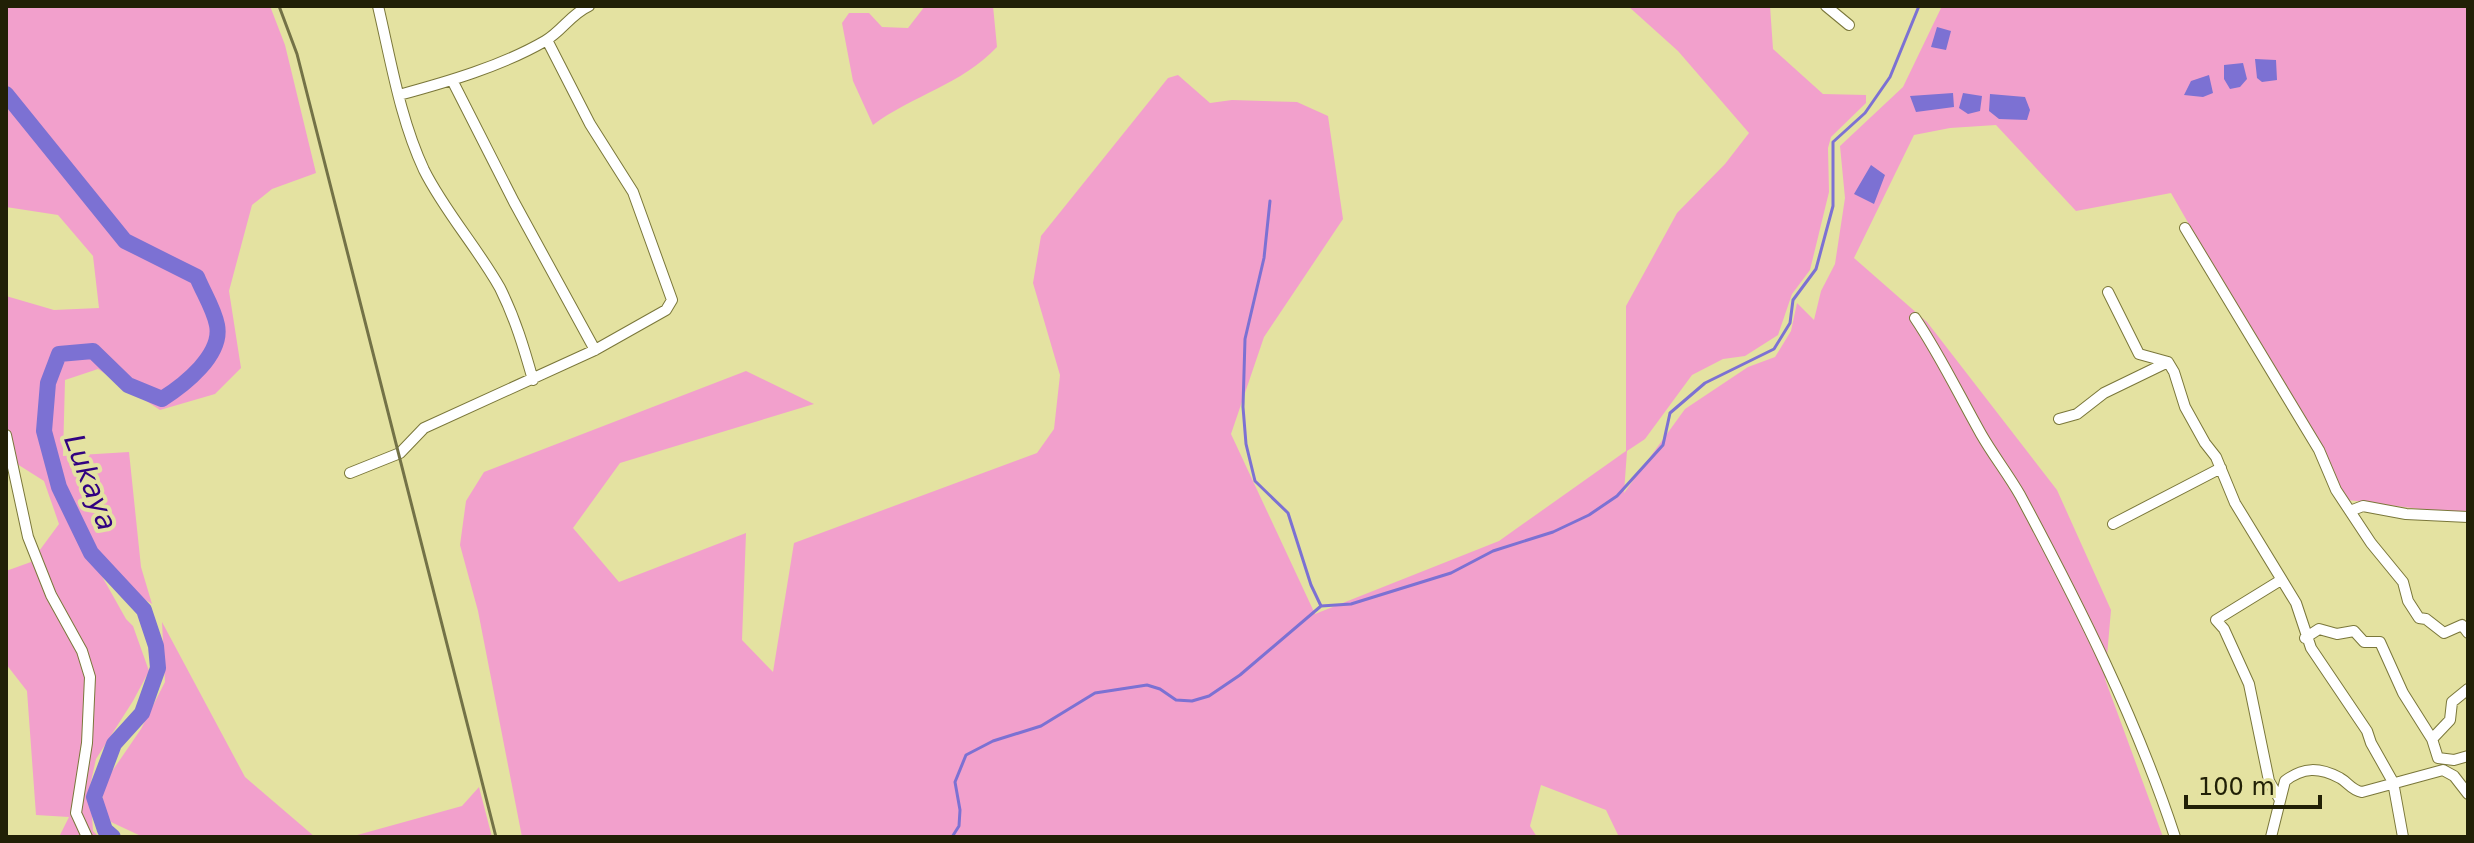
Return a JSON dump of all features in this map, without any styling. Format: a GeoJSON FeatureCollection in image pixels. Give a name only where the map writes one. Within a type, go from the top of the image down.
{"type":"FeatureCollection","features":[{"type":"Feature","properties":{"kind":"street"},"geometry":{"type":"LineString","coordinates":[[378,6],[409,134],[443,203],[501,291],[518,330],[533,380]]}},
{"type":"Feature","properties":{"kind":"street"},"geometry":{"type":"LineString","coordinates":[[399,95],[453,82],[547,40],[577,12],[589,6]]}},
{"type":"Feature","properties":{"kind":"street"},"geometry":{"type":"LineString","coordinates":[[1826,6],[1849,25]]}},
{"type":"Feature","properties":{"kind":"street"},"geometry":{"type":"LineString","coordinates":[[350,473],[400,453],[424,428],[595,350],[666,310],[672,300],[633,192],[590,124],[547,40]]}},
{"type":"Feature","properties":{"kind":"street"},"geometry":{"type":"LineString","coordinates":[[453,82],[595,350]]}},
{"type":"Feature","properties":{"kind":"street"},"geometry":{"type":"LineString","coordinates":[[2185,228],[2319,450],[2336,490],[2371,543],[2403,582],[2408,601],[2419,618],[2426,619],[2444,633],[2462,625],[2468,633]]}},
{"type":"Feature","properties":{"kind":"street"},"geometry":{"type":"LineString","coordinates":[[2108,292],[2139,354],[2168,362],[2174,372],[2185,407],[2221,468],[2235,503],[2296,603],[2305,638],[2367,731],[2393,782],[2403,837]]}},
{"type":"Feature","properties":{"kind":"street"},"geometry":{"type":"LineString","coordinates":[[1915,318],[1944,362],[1982,437],[2017,491],[2091,633],[2157,782],[2175,837]]}},
{"type":"Feature","properties":{"kind":"street"},"geometry":{"type":"LineString","coordinates":[[2059,419],[2077,414],[2104,393],[2168,362]]}},
{"type":"Feature","properties":{"kind":"street"},"geometry":{"type":"LineString","coordinates":[[6,435],[28,537],[51,595],[82,651],[90,677],[87,743],[76,813],[87,837]]}},
{"type":"Feature","properties":{"kind":"street"},"geometry":{"type":"LineString","coordinates":[[2113,524],[2221,468]]}},
{"type":"Feature","properties":{"kind":"street"},"geometry":{"type":"LineString","coordinates":[[2350,511],[2363,506],[2406,514],[2468,517]]}},
{"type":"Feature","properties":{"kind":"street"},"geometry":{"type":"LineString","coordinates":[[2280,800],[2269,781],[2249,684],[2224,629],[2216,620],[2281,580]]}},
{"type":"Feature","properties":{"kind":"street"},"geometry":{"type":"LineString","coordinates":[[2305,638],[2319,629],[2337,634],[2351,630],[2358,633],[2364,642],[2380,642],[2403,693],[2432,739],[2438,758],[2454,760],[2468,756]]}},
{"type":"Feature","properties":{"kind":"street"},"geometry":{"type":"LineString","coordinates":[[2432,739],[2450,720],[2452,702],[2468,689]]}},
{"type":"Feature","properties":{"kind":"street"},"geometry":{"type":"LineString","coordinates":[[2271,837],[2285,781],[2304,769],[2342,779],[2353,790],[2362,792],[2443,770],[2454,776],[2468,794]]}},
{"type":"Feature","properties":{"kind":"shaded area"},"geometry":{"type":"Polygon","coordinates":[[[6,6],[270,6],[285,45],[316,173],[272,189],[252,205],[229,291],[241,368],[215,394],[160,410],[98,369],[65,380],[63,456],[129,452],[141,567],[152,604],[99,571],[133,626],[149,671],[96,759],[90,786],[93,831],[99,837],[59,837],[69,817],[36,815],[27,691],[6,664],[6,571],[31,562],[59,524],[44,481],[6,457],[6,296],[54,310],[99,308],[93,256],[58,215],[6,207],[6,6]]]}},
{"type":"Feature","properties":{"kind":"shaded area"},"geometry":{"type":"Polygon","coordinates":[[[925,6],[993,6],[997,47],[968,71],[873,125],[853,81],[842,23],[849,13],[869,13],[882,27],[908,28],[925,6]]]}},
{"type":"Feature","properties":{"kind":"shaded area"},"geometry":{"type":"Polygon","coordinates":[[[1628,6],[1770,6],[1773,49],[1823,94],[1866,95],[1866,103],[1831,137],[1828,148],[1829,192],[1810,270],[1792,294],[1778,335],[1745,356],[1723,359],[1692,375],[1645,439],[1627,451],[1624,493],[1685,409],[1748,367],[1775,357],[1791,331],[1797,303],[1814,320],[1821,291],[1835,264],[1845,198],[1840,146],[1903,87],[1942,6],[2468,6],[2468,515],[2348,500],[2171,193],[2076,211],[1996,125],[1950,128],[1914,135],[1854,258],[1927,322],[2057,490],[2111,610],[2105,679],[2163,837],[1619,837],[1606,810],[1541,785],[1530,826],[1537,837],[522,837],[478,611],[460,545],[466,501],[484,472],[746,371],[814,404],[620,463],[573,528],[619,582],[746,533],[742,640],[773,672],[794,543],[1037,453],[1054,429],[1060,375],[1033,283],[1041,236],[1168,78],[1178,75],[1210,103],[1232,100],[1297,102],[1328,116],[1343,219],[1264,337],[1231,434],[1315,614],[1499,541],[1626,451],[1626,306],[1677,213],[1725,164],[1749,133],[1678,51],[1628,6]]]}},
{"type":"Feature","properties":{"kind":"shaded area"},"geometry":{"type":"Polygon","coordinates":[[[1937,27],[1951,31],[1946,50],[1931,47],[1937,27]]]}},
{"type":"Feature","properties":{"kind":"shaded area"},"geometry":{"type":"Polygon","coordinates":[[[2255,59],[2276,60],[2277,80],[2262,82],[2257,78],[2255,59]]]}},
{"type":"Feature","properties":{"kind":"shaded area"},"geometry":{"type":"Polygon","coordinates":[[[2243,63],[2247,79],[2240,87],[2230,89],[2224,79],[2224,65],[2243,63]]]}},
{"type":"Feature","properties":{"kind":"shaded area"},"geometry":{"type":"Polygon","coordinates":[[[2209,75],[2213,93],[2203,97],[2184,95],[2191,81],[2209,75]]]}},
{"type":"Feature","properties":{"kind":"shaded area"},"geometry":{"type":"Polygon","coordinates":[[[1953,93],[1954,107],[1916,112],[1910,96],[1953,93]]]}},
{"type":"Feature","properties":{"kind":"shaded area"},"geometry":{"type":"Polygon","coordinates":[[[1963,93],[1982,96],[1980,111],[1968,114],[1959,108],[1963,93]]]}},
{"type":"Feature","properties":{"kind":"shaded area"},"geometry":{"type":"Polygon","coordinates":[[[1990,94],[2025,97],[2030,110],[2027,120],[1999,119],[1989,111],[1990,94]]]}},
{"type":"Feature","properties":{"kind":"shaded area"},"geometry":{"type":"Polygon","coordinates":[[[1871,165],[1885,175],[1874,204],[1854,194],[1871,165]]]}},
{"type":"Feature","properties":{"kind":"shaded area"},"geometry":{"type":"Polygon","coordinates":[[[162,622],[245,777],[315,837],[143,837],[111,822],[102,804],[104,783],[141,729],[165,682],[162,622]]]}},
{"type":"Feature","properties":{"kind":"shaded area"},"geometry":{"type":"Polygon","coordinates":[[[479,787],[492,837],[350,837],[462,806],[479,787]]]}},
{"type":"Feature","properties":{"kind":"waterway"},"geometry":{"type":"LineString","coordinates":[[952,837],[959,826],[960,810],[955,782],[966,755],[993,741],[1041,726],[1095,693],[1147,685],[1160,689],[1176,700],[1192,701],[1209,696],[1240,675],[1321,606],[1351,604],[1451,573],[1493,551],[1553,532],[1589,515],[1617,496],[1663,445],[1670,413],[1705,383],[1774,349],[1790,323],[1793,300],[1816,269],[1833,206],[1833,142],[1865,113],[1890,77],[1919,6]]}},
{"type":"Feature","properties":{"kind":"waterway","name":"Lukaya"},"geometry":{"type":"LineString","coordinates":[[6,94],[125,241],[197,277],[217,325],[217,336],[208,358],[181,386],[162,399],[128,385],[93,351],[59,354],[48,383],[44,431],[59,487],[91,553],[144,610],[156,646],[158,668],[142,713],[114,744],[94,797],[105,830],[113,837]]}},
{"type":"Feature","properties":{"kind":"waterway"},"geometry":{"type":"LineString","coordinates":[[1270,201],[1264,258],[1245,339],[1243,407],[1246,444],[1255,481],[1288,513],[1311,585],[1321,606]]}},
{"type":"Feature","properties":{"kind":"railway"},"geometry":{"type":"LineString","coordinates":[[279,6],[297,54],[496,837]]}}]}
